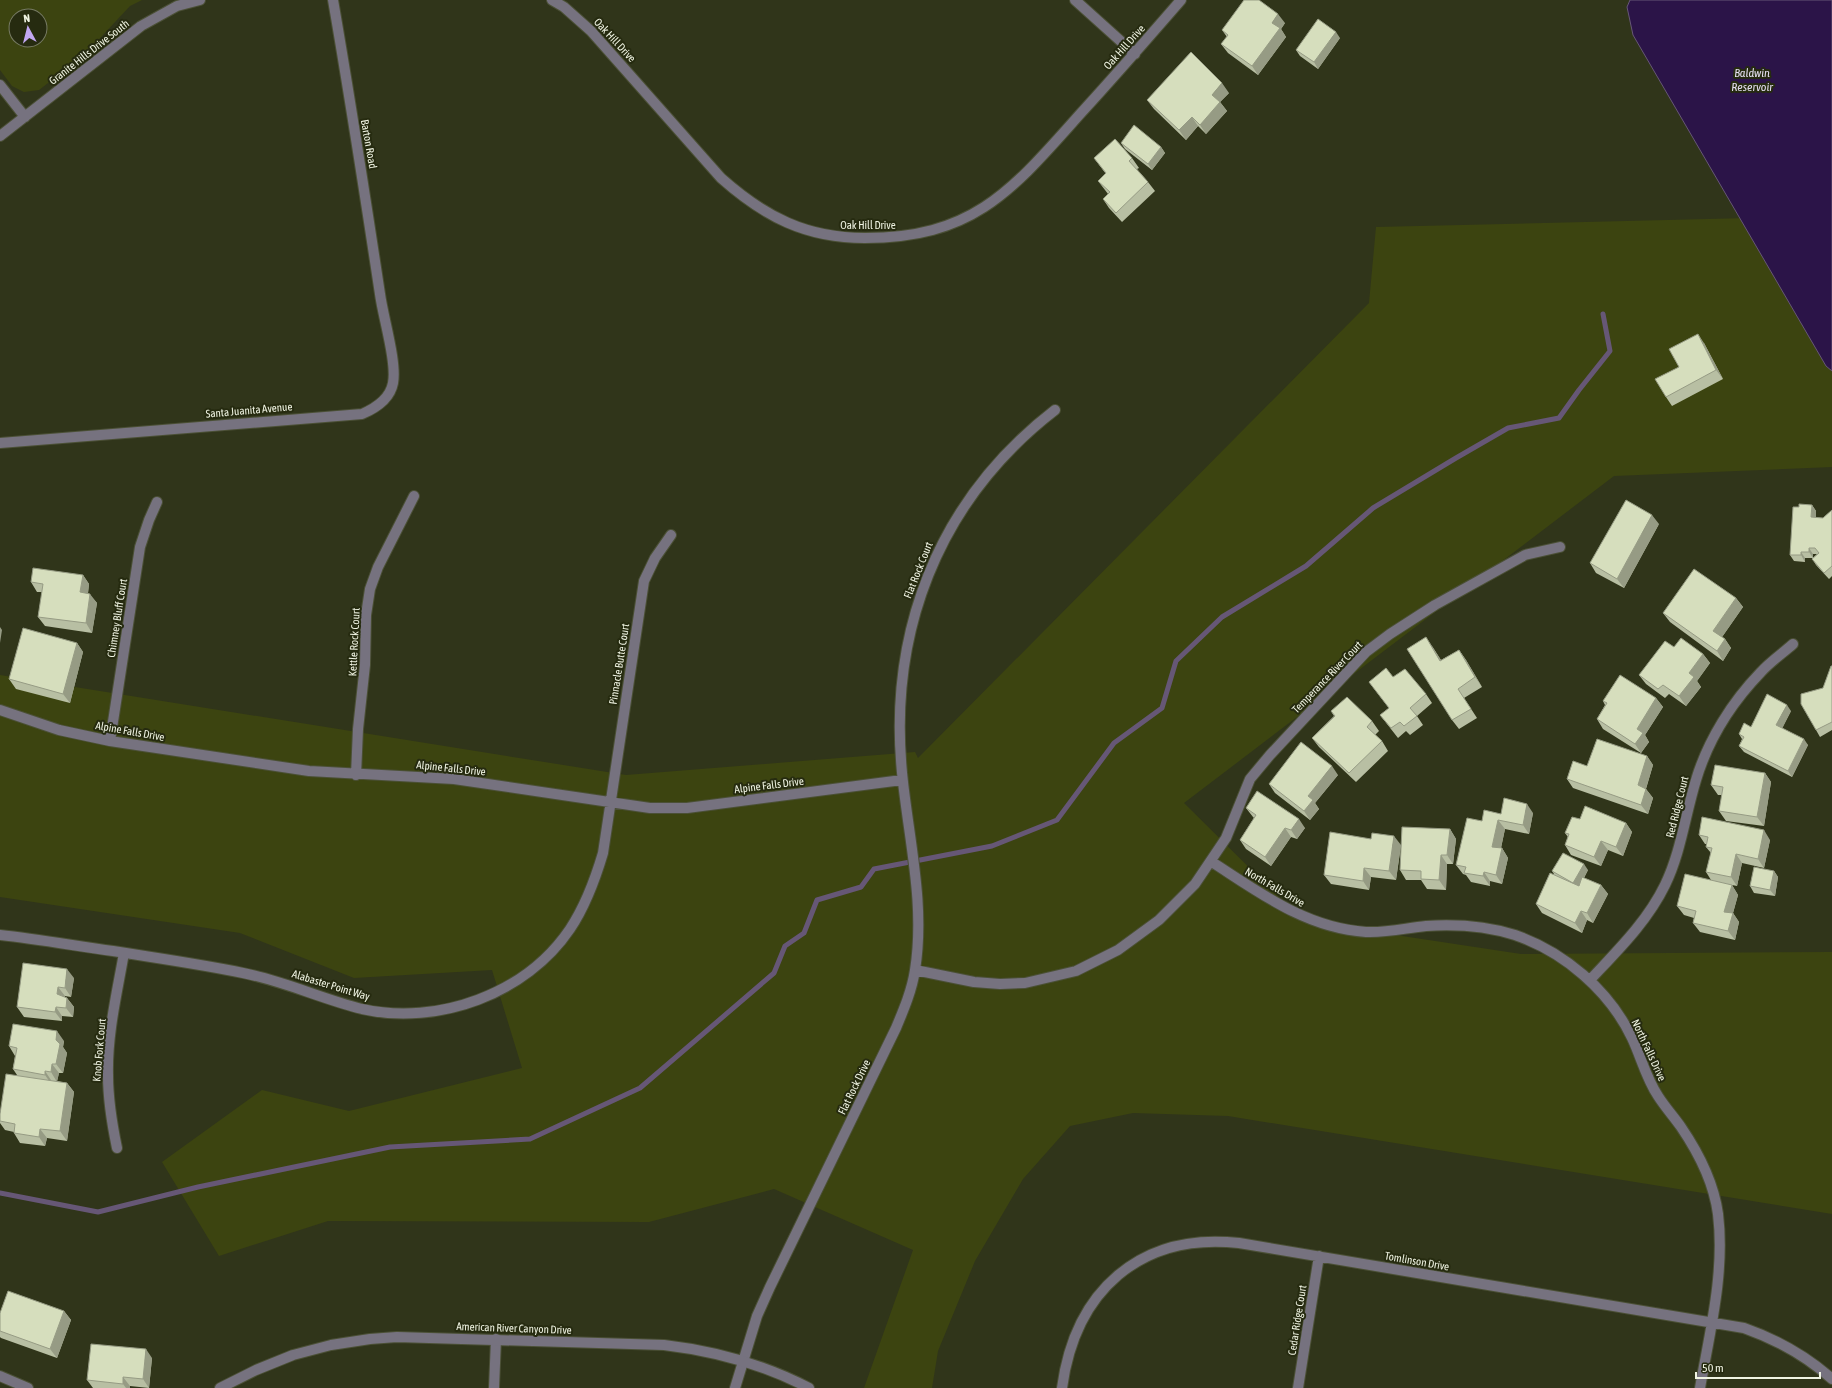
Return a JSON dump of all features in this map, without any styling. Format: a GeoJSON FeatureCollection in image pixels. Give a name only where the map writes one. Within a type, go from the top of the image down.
{"type":"FeatureCollection","features":[{"type":"Feature","properties":{"kind":"street","name":"Granite Hills Drive South"},"geometry":{"type":"LineString","coordinates":[[0,136],[141,26],[177,6],[200,0]]}},
{"type":"Feature","properties":{"kind":"street","name":"Barton Road"},"geometry":{"type":"LineString","coordinates":[[333,0],[367,200],[380,293]]}},
{"type":"Feature","properties":{"kind":"street","name":"Oak Hill Drive"},"geometry":{"type":"LineString","coordinates":[[552,0],[564,7],[591,31],[721,178],[741,196],[764,212],[786,222],[835,237],[896,238],[926,233],[956,222],[982,209],[1005,194],[1031,169],[1135,54],[1181,0]]}},
{"type":"Feature","properties":{"kind":"street"},"geometry":{"type":"LineString","coordinates":[[1075,0],[1135,54]]}},
{"type":"Feature","properties":{"kind":"street"},"geometry":{"type":"LineString","coordinates":[[0,85],[25,117]]}},
{"type":"Feature","properties":{"kind":"street","name":"Santa Juanita Avenue"},"geometry":{"type":"LineString","coordinates":[[0,443],[362,414],[375,409],[383,402],[393,384],[394,370],[380,293]]}},
{"type":"Feature","properties":{"kind":"street","name":"Flat Rock Court"},"geometry":{"type":"LineString","coordinates":[[902,780],[900,695],[904,657],[913,618],[925,581],[944,539],[960,510],[988,473],[1015,444],[1055,410]]}},
{"type":"Feature","properties":{"kind":"street","name":"Kettle Rock Court"},"geometry":{"type":"LineString","coordinates":[[356,775],[358,729],[365,665],[366,615],[370,589],[378,567],[414,496]]}},
{"type":"Feature","properties":{"kind":"street","name":"Chimney Bluff Court"},"geometry":{"type":"LineString","coordinates":[[110,741],[140,547],[157,502]]}},
{"type":"Feature","properties":{"kind":"street","name":"Pinnacle Butte Court"},"geometry":{"type":"LineString","coordinates":[[610,803],[644,581],[655,558],[671,536]]}},
{"type":"Feature","properties":{"kind":"street","name":"Temperance River Court"},"geometry":{"type":"LineString","coordinates":[[915,970],[974,982],[1000,984],[1026,983],[1076,971],[1118,950],[1159,920],[1195,884],[1212,862],[1226,838],[1250,780],[1270,755],[1366,652],[1390,634],[1435,605],[1525,555],[1560,546]]}},
{"type":"Feature","properties":{"kind":"street","name":"Red Ridge Court"},"geometry":{"type":"LineString","coordinates":[[1590,980],[1635,932],[1652,908],[1665,885],[1683,837],[1696,781],[1705,755],[1720,726],[1737,699],[1762,671],[1793,644]]}},
{"type":"Feature","properties":{"kind":"street","name":"Alpine Falls Drive"},"geometry":{"type":"LineString","coordinates":[[0,710],[59,730],[110,741],[309,771],[356,775],[454,779],[650,808],[687,808],[902,780]]}},
{"type":"Feature","properties":{"kind":"street","name":"Flat Rock Drive"},"geometry":{"type":"LineString","coordinates":[[735,1388],[757,1316],[896,1028],[910,994],[915,970],[919,921],[916,874],[902,780]]}},
{"type":"Feature","properties":{"kind":"street","name":"Alabaster Point Way"},"geometry":{"type":"LineString","coordinates":[[0,936],[124,953],[245,973],[294,986],[363,1009],[390,1013],[422,1013],[446,1010],[476,1001],[499,991],[520,978],[556,946],[570,929],[584,905],[596,876],[603,853],[610,803]]}},
{"type":"Feature","properties":{"kind":"street","name":"North Falls Drive"},"geometry":{"type":"LineString","coordinates":[[1212,862],[1283,908],[1309,920],[1338,928],[1366,932],[1393,932],[1426,926],[1457,925],[1485,928],[1515,935],[1541,946],[1565,960],[1590,980],[1617,1012],[1631,1036],[1654,1089],[1698,1155],[1708,1180],[1717,1210],[1721,1243],[1720,1266],[1700,1388]]}},
{"type":"Feature","properties":{"kind":"street","name":"Knob Fork Court"},"geometry":{"type":"LineString","coordinates":[[116,1148],[109,1109],[108,1074],[110,1039],[124,953]]}},
{"type":"Feature","properties":{"kind":"street","name":"Tomlinson Drive"},"geometry":{"type":"LineString","coordinates":[[1062,1388],[1069,1351],[1080,1322],[1088,1308],[1108,1284],[1120,1273],[1147,1257],[1176,1245],[1208,1241],[1239,1243],[1744,1328],[1769,1336],[1792,1348],[1813,1362],[1832,1379]]}},
{"type":"Feature","properties":{"kind":"street","name":"Cedar Ridge Court"},"geometry":{"type":"LineString","coordinates":[[1298,1388],[1319,1256]]}},
{"type":"Feature","properties":{"kind":"street","name":"American River Canyon Drive"},"geometry":{"type":"LineString","coordinates":[[220,1388],[263,1367],[293,1355],[331,1345],[397,1337],[664,1345],[690,1348],[743,1360],[791,1379],[809,1388]]}},
{"type":"Feature","properties":{"kind":"street"},"geometry":{"type":"LineString","coordinates":[[494,1388],[496,1339]]}},
{"type":"Feature","properties":{"kind":"street"},"geometry":{"type":"LineString","coordinates":[[0,1376],[28,1388]]}},
{"type":"Feature","properties":{"kind":"green space"},"geometry":{"type":"Polygon","coordinates":[[[0,0],[142,0],[130,6],[88,51],[39,90],[24,92],[12,86],[0,70],[0,0]]]}},
{"type":"Feature","properties":{"kind":"green space"},"geometry":{"type":"Polygon","coordinates":[[[1832,216],[1832,467],[1614,476],[1184,803],[1303,921],[1521,954],[1832,952],[1832,1214],[1228,1116],[1133,1113],[1070,1126],[1023,1179],[975,1261],[938,1351],[932,1388],[864,1388],[913,1250],[774,1189],[649,1222],[328,1221],[219,1256],[162,1162],[262,1090],[349,1111],[522,1068],[492,970],[354,978],[240,933],[0,897],[0,675],[626,775],[915,752],[918,758],[1369,303],[1376,227],[1832,216]]]}},
{"type":"Feature","properties":{"kind":"water","name":"Baldwin Reservoir"},"geometry":{"type":"Polygon","coordinates":[[[1630,0],[1832,0],[1832,371],[1826,366],[1633,35],[1627,7],[1630,0]]]}},
{"type":"Feature","properties":{"kind":"building"},"geometry":{"type":"Polygon","coordinates":[[[1244,0],[1259,0],[1278,14],[1272,23],[1280,28],[1252,66],[1221,44],[1228,35],[1222,30],[1244,0]]]}},
{"type":"Feature","properties":{"kind":"building"},"geometry":{"type":"Polygon","coordinates":[[[1318,19],[1336,32],[1314,62],[1296,50],[1318,19]]]}},
{"type":"Feature","properties":{"kind":"building"},"geometry":{"type":"Polygon","coordinates":[[[1191,52],[1222,83],[1212,95],[1220,102],[1200,125],[1192,117],[1179,130],[1147,100],[1191,52]]]}},
{"type":"Feature","properties":{"kind":"building"},"geometry":{"type":"Polygon","coordinates":[[[1134,125],[1161,147],[1148,164],[1121,143],[1134,125]]]}},
{"type":"Feature","properties":{"kind":"building"},"geometry":{"type":"Polygon","coordinates":[[[1115,139],[1132,158],[1129,161],[1148,182],[1116,213],[1103,199],[1110,192],[1098,181],[1106,173],[1094,158],[1115,139]]]}},
{"type":"Feature","properties":{"kind":"building"},"geometry":{"type":"Polygon","coordinates":[[[1698,334],[1716,370],[1666,397],[1655,379],[1679,367],[1669,349],[1698,334]]]}},
{"type":"Feature","properties":{"kind":"building"},"geometry":{"type":"Polygon","coordinates":[[[1626,500],[1652,515],[1617,579],[1590,563],[1626,500]]]}},
{"type":"Feature","properties":{"kind":"building"},"geometry":{"type":"Polygon","coordinates":[[[1799,504],[1812,505],[1811,517],[1823,518],[1832,510],[1832,566],[1824,573],[1812,559],[1819,553],[1815,548],[1809,548],[1809,552],[1801,552],[1801,555],[1790,555],[1793,507],[1799,507],[1799,504]]]}},
{"type":"Feature","properties":{"kind":"building"},"geometry":{"type":"Polygon","coordinates":[[[33,568],[83,575],[80,592],[90,594],[86,623],[38,617],[43,584],[31,582],[33,568]]]}},
{"type":"Feature","properties":{"kind":"building"},"geometry":{"type":"Polygon","coordinates":[[[1694,569],[1736,598],[1713,631],[1725,639],[1717,651],[1663,613],[1694,569]]]}},
{"type":"Feature","properties":{"kind":"building"},"geometry":{"type":"Polygon","coordinates":[[[23,628],[77,643],[63,694],[9,679],[23,628]]]}},
{"type":"Feature","properties":{"kind":"building"},"geometry":{"type":"Polygon","coordinates":[[[1426,637],[1440,661],[1459,650],[1475,677],[1458,689],[1471,709],[1452,720],[1407,649],[1426,637]]]}},
{"type":"Feature","properties":{"kind":"building"},"geometry":{"type":"Polygon","coordinates":[[[1681,638],[1703,654],[1689,673],[1694,677],[1679,696],[1663,685],[1658,689],[1639,675],[1665,641],[1674,647],[1681,638]]]}},
{"type":"Feature","properties":{"kind":"building"},"geometry":{"type":"Polygon","coordinates":[[[1831,666],[1832,722],[1816,730],[1801,704],[1801,694],[1823,688],[1831,666]]]}},
{"type":"Feature","properties":{"kind":"building"},"geometry":{"type":"Polygon","coordinates":[[[1386,668],[1393,677],[1405,669],[1426,694],[1410,708],[1417,716],[1404,726],[1400,722],[1391,728],[1380,715],[1389,708],[1369,682],[1386,668]]]}},
{"type":"Feature","properties":{"kind":"building"},"geometry":{"type":"Polygon","coordinates":[[[1620,675],[1656,698],[1637,729],[1643,733],[1635,744],[1597,719],[1607,703],[1603,701],[1620,675]]]}},
{"type":"Feature","properties":{"kind":"building"},"geometry":{"type":"Polygon","coordinates":[[[1767,694],[1787,705],[1776,725],[1804,739],[1788,771],[1739,746],[1744,737],[1739,734],[1744,723],[1751,727],[1767,694]]]}},
{"type":"Feature","properties":{"kind":"building"},"geometry":{"type":"Polygon","coordinates":[[[1347,697],[1372,721],[1367,727],[1382,741],[1349,773],[1312,738],[1335,716],[1331,711],[1347,697]]]}},
{"type":"Feature","properties":{"kind":"building"},"geometry":{"type":"Polygon","coordinates":[[[1597,739],[1647,756],[1638,785],[1646,789],[1641,805],[1567,779],[1573,761],[1587,766],[1597,739]]]}},
{"type":"Feature","properties":{"kind":"building"},"geometry":{"type":"Polygon","coordinates":[[[1301,742],[1332,766],[1308,796],[1313,800],[1304,811],[1269,784],[1301,742]]]}},
{"type":"Feature","properties":{"kind":"building"},"geometry":{"type":"Polygon","coordinates":[[[1715,765],[1765,773],[1757,817],[1719,811],[1723,787],[1711,785],[1715,765]]]}},
{"type":"Feature","properties":{"kind":"building"},"geometry":{"type":"Polygon","coordinates":[[[1257,791],[1299,819],[1291,830],[1285,828],[1265,857],[1240,840],[1256,815],[1246,808],[1257,791]]]}},
{"type":"Feature","properties":{"kind":"building"},"geometry":{"type":"Polygon","coordinates":[[[1504,798],[1527,804],[1523,825],[1498,820],[1492,847],[1502,848],[1496,875],[1484,872],[1483,876],[1464,873],[1466,867],[1456,865],[1467,818],[1482,821],[1484,810],[1501,814],[1504,798]]]}},
{"type":"Feature","properties":{"kind":"building"},"geometry":{"type":"Polygon","coordinates":[[[1585,806],[1626,823],[1616,847],[1601,841],[1594,857],[1565,845],[1569,834],[1565,833],[1572,817],[1580,819],[1585,806]]]}},
{"type":"Feature","properties":{"kind":"building"},"geometry":{"type":"Polygon","coordinates":[[[1702,817],[1764,830],[1758,859],[1736,854],[1731,877],[1706,872],[1712,848],[1706,847],[1708,837],[1699,835],[1702,817]]]}},
{"type":"Feature","properties":{"kind":"building"},"geometry":{"type":"Polygon","coordinates":[[[1402,827],[1450,829],[1447,855],[1441,855],[1439,880],[1421,879],[1421,871],[1400,870],[1402,827]]]}},
{"type":"Feature","properties":{"kind":"building"},"geometry":{"type":"Polygon","coordinates":[[[1330,832],[1371,839],[1372,833],[1394,836],[1389,871],[1364,868],[1363,881],[1324,875],[1330,832]]]}},
{"type":"Feature","properties":{"kind":"building"},"geometry":{"type":"Polygon","coordinates":[[[1563,853],[1584,864],[1573,883],[1552,871],[1563,853]]]}},
{"type":"Feature","properties":{"kind":"building"},"geometry":{"type":"Polygon","coordinates":[[[1754,867],[1774,871],[1770,890],[1750,886],[1754,867]]]}},
{"type":"Feature","properties":{"kind":"building"},"geometry":{"type":"Polygon","coordinates":[[[1550,873],[1579,886],[1582,877],[1601,885],[1587,913],[1581,911],[1575,923],[1536,904],[1550,873]]]}},
{"type":"Feature","properties":{"kind":"building"},"geometry":{"type":"Polygon","coordinates":[[[1685,874],[1732,885],[1724,912],[1733,913],[1728,931],[1693,923],[1696,911],[1677,906],[1685,874]]]}},
{"type":"Feature","properties":{"kind":"building"},"geometry":{"type":"Polygon","coordinates":[[[23,963],[67,969],[65,988],[58,987],[57,994],[67,998],[66,1008],[56,1007],[55,1012],[17,1007],[23,963]]]}},
{"type":"Feature","properties":{"kind":"building"},"geometry":{"type":"Polygon","coordinates":[[[13,1024],[57,1031],[56,1040],[60,1044],[56,1064],[52,1064],[51,1072],[45,1071],[45,1075],[13,1069],[17,1048],[9,1046],[13,1024]]]}},
{"type":"Feature","properties":{"kind":"building"},"geometry":{"type":"Polygon","coordinates":[[[6,1074],[67,1083],[60,1131],[40,1129],[39,1137],[14,1133],[15,1124],[0,1121],[6,1074]]]}},
{"type":"Feature","properties":{"kind":"building"},"geometry":{"type":"Polygon","coordinates":[[[8,1291],[64,1311],[50,1349],[0,1331],[0,1313],[8,1291]]]}},
{"type":"Feature","properties":{"kind":"building"},"geometry":{"type":"Polygon","coordinates":[[[91,1344],[146,1349],[143,1379],[123,1377],[123,1384],[87,1380],[91,1344]]]}},
{"type":"Feature","properties":{"kind":"waterway"},"geometry":{"type":"LineString","coordinates":[[0,1193],[98,1212],[198,1187],[390,1147],[530,1139],[640,1088],[774,973],[785,946],[804,933],[817,900],[861,887],[874,869],[992,846],[1057,820],[1114,743],[1162,708],[1176,661],[1222,617],[1306,566],[1373,508],[1456,458],[1508,428],[1559,418],[1610,351],[1603,314]]}}]}
